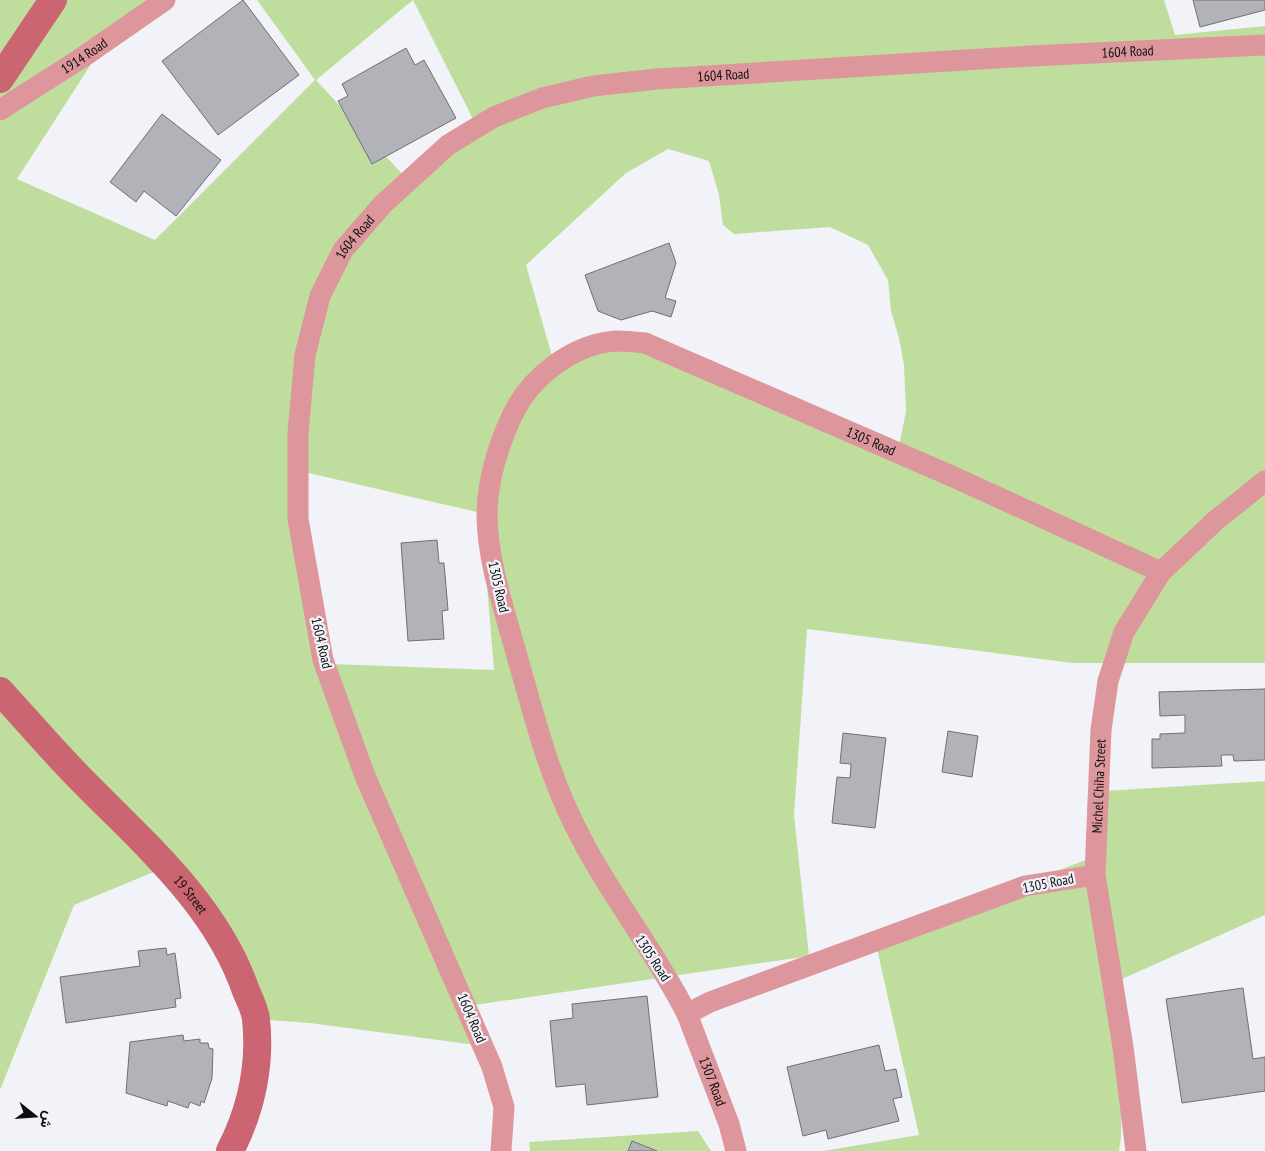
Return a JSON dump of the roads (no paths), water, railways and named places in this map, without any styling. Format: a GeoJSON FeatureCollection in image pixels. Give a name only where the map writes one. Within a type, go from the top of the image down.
{"type":"FeatureCollection","features":[{"type":"Feature","properties":{"kind":"main road"},"geometry":{"type":"LineString","coordinates":[[0,79],[53,0]]}},
{"type":"Feature","properties":{"kind":"main road","name":"19 Street"},"geometry":{"type":"LineString","coordinates":[[0,691],[72,770],[167,865],[214,927],[241,974],[256,1018],[256,1074],[244,1125],[230,1151]]}},
{"type":"Feature","properties":{"kind":"street","name":"1914 Road"},"geometry":{"type":"LineString","coordinates":[[0,110],[80,59],[165,0]]}},
{"type":"Feature","properties":{"kind":"street","name":"1604 Road"},"geometry":{"type":"LineString","coordinates":[[501,1151],[504,1107],[492,1066],[365,776],[323,660],[298,519],[298,433],[305,355],[320,296],[342,250],[383,204],[448,145],[494,117],[542,98],[584,88],[657,79],[1030,56],[1265,45]]}},
{"type":"Feature","properties":{"kind":"street","name":"1305 Road"},"geometry":{"type":"LineString","coordinates":[[1095,874],[1026,886],[710,1002],[686,1014],[668,978],[622,910],[573,822],[550,768],[493,566],[487,518],[490,476],[503,436],[520,400],[540,376],[567,357],[590,347],[616,341],[645,343],[956,478],[1161,572]]}},
{"type":"Feature","properties":{"kind":"street","name":"Michel Chiha Street"},"geometry":{"type":"LineString","coordinates":[[1136,1151],[1123,1047],[1095,874],[1101,730],[1108,680],[1124,632],[1161,572],[1215,521],[1265,482]]}},
{"type":"Feature","properties":{"kind":"street","name":"1307 Road"},"geometry":{"type":"LineString","coordinates":[[686,1014],[729,1124],[736,1151]]}}]}
